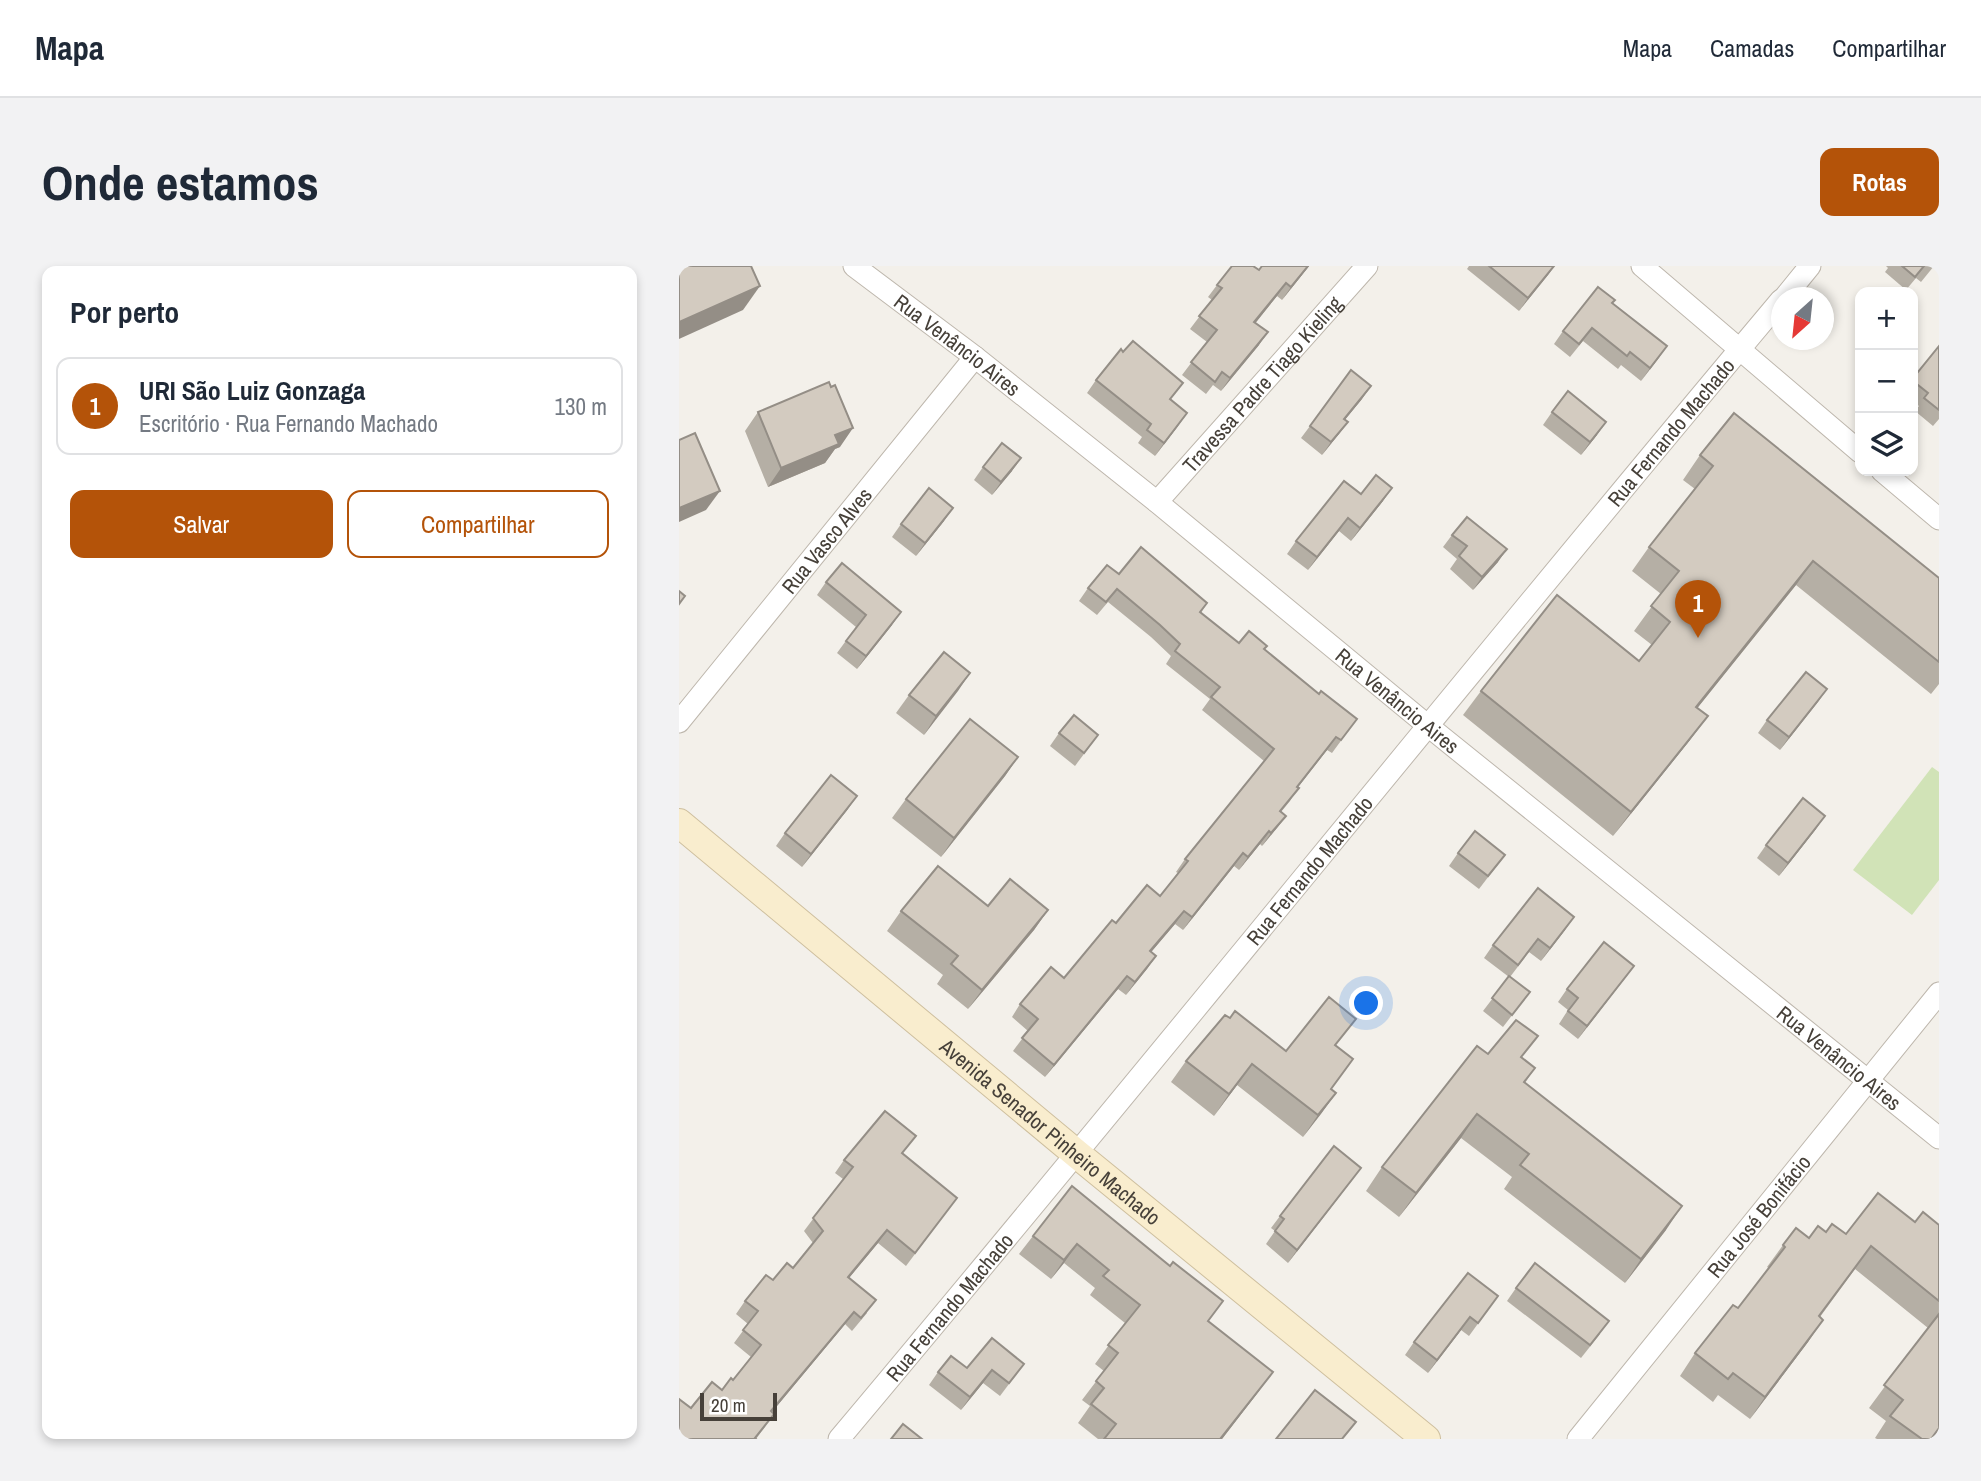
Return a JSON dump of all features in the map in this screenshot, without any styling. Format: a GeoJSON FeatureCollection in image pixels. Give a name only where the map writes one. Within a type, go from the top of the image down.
{"type":"FeatureCollection","features":[{"type":"Feature","properties":{"kind":"main road","name":"Avenida Senador Pinheiro Machado"},"geometry":{"type":"LineString","coordinates":[[679,822],[1078,1155],[1426,1439]]}},
{"type":"Feature","properties":{"kind":"street","name":"Rua Venâncio Aires"},"geometry":{"type":"LineString","coordinates":[[854,266],[975,357],[1157,502],[1427,725],[1939,1138]]}},
{"type":"Feature","properties":{"kind":"street","name":"Travessa Padre Tiago Kieling"},"geometry":{"type":"LineString","coordinates":[[1157,502],[1367,266]]}},
{"type":"Feature","properties":{"kind":"street"},"geometry":{"type":"LineString","coordinates":[[1642,266],[1855,448]]}},
{"type":"Feature","properties":{"kind":"street","name":"Rua Fernando Machado"},"geometry":{"type":"LineString","coordinates":[[1793,287],[1811,266]]}},
{"type":"Feature","properties":{"kind":"street","name":"Rua Fernando Machado"},"geometry":{"type":"LineString","coordinates":[[839,1439],[1078,1155],[1427,725],[1771,313]]}},
{"type":"Feature","properties":{"kind":"street","name":"Rua Vasco Alves"},"geometry":{"type":"LineString","coordinates":[[679,722],[975,357]]}},
{"type":"Feature","properties":{"kind":"street"},"geometry":{"type":"LineString","coordinates":[[1888,476],[1939,519]]}},
{"type":"Feature","properties":{"kind":"street","name":"Rua José Bonifácio"},"geometry":{"type":"LineString","coordinates":[[1578,1439],[1939,993]]}},
{"type":"Feature","properties":{"kind":"green space"},"geometry":{"type":"Polygon","coordinates":[[[1932,767],[1939,772],[1939,880],[1912,915],[1853,870],[1932,767]]]}},
{"type":"Feature","properties":{"kind":"building"},"geometry":{"type":"Polygon","coordinates":[[[679,266],[751,266],[760,286],[679,322],[679,266]]]}},
{"type":"Feature","properties":{"kind":"building"},"geometry":{"type":"Polygon","coordinates":[[[1232,266],[1253,266],[1259,270],[1262,266],[1308,266],[1291,287],[1286,283],[1254,322],[1268,332],[1230,378],[1222,372],[1215,382],[1191,362],[1217,330],[1199,316],[1222,288],[1217,285],[1232,266]]]}},
{"type":"Feature","properties":{"kind":"building"},"geometry":{"type":"Polygon","coordinates":[[[1489,266],[1554,266],[1528,298],[1489,266]]]}},
{"type":"Feature","properties":{"kind":"building"},"geometry":{"type":"Polygon","coordinates":[[[1902,266],[1924,266],[1915,277],[1902,266]]]}},
{"type":"Feature","properties":{"kind":"building"},"geometry":{"type":"Polygon","coordinates":[[[1598,287],[1615,300],[1612,303],[1667,346],[1650,368],[1630,352],[1627,356],[1592,328],[1579,344],[1563,331],[1598,287]]]}},
{"type":"Feature","properties":{"kind":"building"},"geometry":{"type":"Polygon","coordinates":[[[1133,341],[1183,383],[1170,399],[1187,413],[1164,443],[1147,430],[1151,424],[1096,380],[1121,349],[1123,352],[1133,341]]]}},
{"type":"Feature","properties":{"kind":"building"},"geometry":{"type":"Polygon","coordinates":[[[1939,346],[1939,410],[1924,398],[1928,393],[1918,385],[1918,372],[1939,346]]]}},
{"type":"Feature","properties":{"kind":"building"},"geometry":{"type":"Polygon","coordinates":[[[1351,370],[1371,386],[1344,419],[1348,422],[1331,442],[1310,426],[1351,370]]]}},
{"type":"Feature","properties":{"kind":"building"},"geometry":{"type":"Polygon","coordinates":[[[829,382],[831,387],[835,385],[853,428],[835,435],[839,444],[781,468],[758,412],[829,382]]]}},
{"type":"Feature","properties":{"kind":"building"},"geometry":{"type":"Polygon","coordinates":[[[1568,391],[1606,422],[1590,442],[1552,412],[1568,391]]]}},
{"type":"Feature","properties":{"kind":"building"},"geometry":{"type":"Polygon","coordinates":[[[1734,413],[1939,578],[1939,662],[1813,561],[1696,707],[1708,716],[1631,812],[1481,691],[1557,595],[1639,661],[1670,622],[1651,606],[1679,571],[1649,547],[1713,466],[1700,455],[1734,413]]]}},
{"type":"Feature","properties":{"kind":"building"},"geometry":{"type":"Polygon","coordinates":[[[695,433],[720,491],[679,508],[679,440],[695,433]]]}},
{"type":"Feature","properties":{"kind":"building"},"geometry":{"type":"Polygon","coordinates":[[[1002,443],[1021,458],[1001,482],[983,467],[1002,443]]]}},
{"type":"Feature","properties":{"kind":"building"},"geometry":{"type":"Polygon","coordinates":[[[1376,475],[1392,488],[1360,528],[1348,518],[1317,557],[1296,541],[1344,481],[1361,494],[1376,475]]]}},
{"type":"Feature","properties":{"kind":"building"},"geometry":{"type":"Polygon","coordinates":[[[929,488],[953,508],[925,543],[901,524],[929,488]]]}},
{"type":"Feature","properties":{"kind":"building"},"geometry":{"type":"Polygon","coordinates":[[[1467,517],[1507,549],[1482,577],[1459,556],[1467,546],[1452,535],[1467,517]]]}},
{"type":"Feature","properties":{"kind":"building"},"geometry":{"type":"Polygon","coordinates":[[[1141,547],[1207,603],[1200,612],[1239,643],[1249,631],[1267,646],[1264,649],[1319,694],[1321,691],[1357,719],[1341,740],[1336,737],[1297,787],[1299,788],[1280,811],[1286,816],[1271,833],[1269,831],[1248,857],[1243,853],[1192,917],[1184,911],[1150,951],[1156,956],[1135,982],[1127,976],[1054,1065],[1022,1038],[1038,1019],[1020,1004],[1051,967],[1064,978],[1112,920],[1116,923],[1147,885],[1160,896],[1188,861],[1185,859],[1274,749],[1211,697],[1220,687],[1175,651],[1180,644],[1160,625],[1117,589],[1106,602],[1088,588],[1107,565],[1119,574],[1141,547]]]}},
{"type":"Feature","properties":{"kind":"building"},"geometry":{"type":"Polygon","coordinates":[[[842,563],[901,612],[866,656],[846,641],[866,615],[826,582],[842,563]]]}},
{"type":"Feature","properties":{"kind":"building"},"geometry":{"type":"Polygon","coordinates":[[[679,591],[685,596],[679,604],[679,591]]]}},
{"type":"Feature","properties":{"kind":"building"},"geometry":{"type":"Polygon","coordinates":[[[944,652],[970,673],[936,716],[909,695],[944,652]]]}},
{"type":"Feature","properties":{"kind":"building"},"geometry":{"type":"Polygon","coordinates":[[[1806,672],[1827,689],[1789,737],[1767,720],[1806,672]]]}},
{"type":"Feature","properties":{"kind":"building"},"geometry":{"type":"Polygon","coordinates":[[[1074,715],[1098,735],[1084,753],[1059,733],[1074,715]]]}},
{"type":"Feature","properties":{"kind":"building"},"geometry":{"type":"Polygon","coordinates":[[[970,719],[1018,757],[954,838],[906,799],[970,719]]]}},
{"type":"Feature","properties":{"kind":"building"},"geometry":{"type":"Polygon","coordinates":[[[831,775],[857,796],[811,854],[785,833],[831,775]]]}},
{"type":"Feature","properties":{"kind":"building"},"geometry":{"type":"Polygon","coordinates":[[[1803,798],[1825,816],[1788,863],[1766,845],[1803,798]]]}},
{"type":"Feature","properties":{"kind":"building"},"geometry":{"type":"Polygon","coordinates":[[[1475,831],[1505,855],[1488,876],[1458,853],[1475,831]]]}},
{"type":"Feature","properties":{"kind":"building"},"geometry":{"type":"Polygon","coordinates":[[[938,866],[988,906],[1010,879],[1048,910],[982,990],[951,964],[958,956],[901,911],[938,866]]]}},
{"type":"Feature","properties":{"kind":"building"},"geometry":{"type":"Polygon","coordinates":[[[1538,888],[1574,917],[1550,948],[1538,939],[1518,965],[1493,945],[1538,888]]]}},
{"type":"Feature","properties":{"kind":"building"},"geometry":{"type":"Polygon","coordinates":[[[1604,942],[1634,966],[1587,1026],[1568,1011],[1578,998],[1567,989],[1604,942]]]}},
{"type":"Feature","properties":{"kind":"building"},"geometry":{"type":"Polygon","coordinates":[[[1509,976],[1530,992],[1512,1015],[1492,998],[1509,976]]]}},
{"type":"Feature","properties":{"kind":"building"},"geometry":{"type":"Polygon","coordinates":[[[1329,997],[1356,1019],[1335,1045],[1353,1059],[1331,1089],[1336,1093],[1318,1115],[1252,1064],[1229,1094],[1186,1061],[1225,1015],[1230,1018],[1235,1011],[1286,1051],[1329,997]]]}},
{"type":"Feature","properties":{"kind":"building"},"geometry":{"type":"Polygon","coordinates":[[[1516,1020],[1538,1036],[1521,1057],[1535,1068],[1524,1082],[1682,1206],[1641,1259],[1520,1165],[1529,1154],[1477,1114],[1416,1193],[1382,1167],[1477,1046],[1488,1054],[1516,1020]]]}},
{"type":"Feature","properties":{"kind":"building"},"geometry":{"type":"Polygon","coordinates":[[[885,1111],[916,1136],[902,1153],[957,1198],[915,1253],[887,1230],[848,1277],[876,1300],[861,1318],[854,1312],[771,1411],[774,1414],[756,1439],[679,1439],[679,1399],[691,1408],[712,1382],[722,1390],[761,1345],[743,1330],[758,1311],[745,1301],[766,1275],[773,1280],[787,1263],[793,1268],[823,1231],[813,1218],[853,1167],[844,1160],[885,1111]]]}},
{"type":"Feature","properties":{"kind":"building"},"geometry":{"type":"Polygon","coordinates":[[[1334,1146],[1361,1168],[1297,1250],[1275,1231],[1284,1219],[1280,1216],[1334,1146]]]}},
{"type":"Feature","properties":{"kind":"building"},"geometry":{"type":"Polygon","coordinates":[[[1072,1186],[1170,1266],[1173,1262],[1223,1301],[1208,1321],[1273,1372],[1220,1439],[1104,1439],[1116,1424],[1091,1404],[1104,1388],[1096,1381],[1118,1353],[1108,1345],[1140,1305],[1103,1276],[1109,1270],[1077,1244],[1064,1260],[1033,1236],[1072,1186]]]}},
{"type":"Feature","properties":{"kind":"building"},"geometry":{"type":"Polygon","coordinates":[[[1878,1193],[1915,1222],[1923,1212],[1939,1225],[1939,1301],[1871,1246],[1819,1316],[1823,1320],[1765,1397],[1733,1373],[1728,1379],[1695,1353],[1733,1305],[1738,1308],[1785,1247],[1783,1245],[1796,1228],[1809,1238],[1818,1226],[1826,1232],[1832,1224],[1846,1234],[1878,1193]]]}},
{"type":"Feature","properties":{"kind":"building"},"geometry":{"type":"Polygon","coordinates":[[[1535,1263],[1609,1321],[1590,1345],[1516,1288],[1535,1263]]]}},
{"type":"Feature","properties":{"kind":"building"},"geometry":{"type":"Polygon","coordinates":[[[1468,1273],[1498,1296],[1478,1323],[1470,1317],[1437,1360],[1414,1342],[1468,1273]]]}},
{"type":"Feature","properties":{"kind":"building"},"geometry":{"type":"Polygon","coordinates":[[[1939,1314],[1939,1428],[1931,1439],[1922,1439],[1890,1416],[1903,1400],[1884,1385],[1939,1314]]]}},
{"type":"Feature","properties":{"kind":"building"},"geometry":{"type":"Polygon","coordinates":[[[992,1338],[1024,1364],[1009,1383],[992,1370],[970,1397],[938,1372],[951,1356],[967,1368],[992,1338]]]}},
{"type":"Feature","properties":{"kind":"building"},"geometry":{"type":"Polygon","coordinates":[[[1315,1390],[1356,1422],[1342,1439],[1276,1439],[1315,1390]]]}},
{"type":"Feature","properties":{"kind":"building"},"geometry":{"type":"Polygon","coordinates":[[[903,1424],[922,1439],[891,1439],[903,1424]]]}},
{"type":"Feature","properties":{"kind":"place","name":"URI São Luiz Gonzaga"},"geometry":{"type":"Point","coordinates":[1698,638]}}]}
